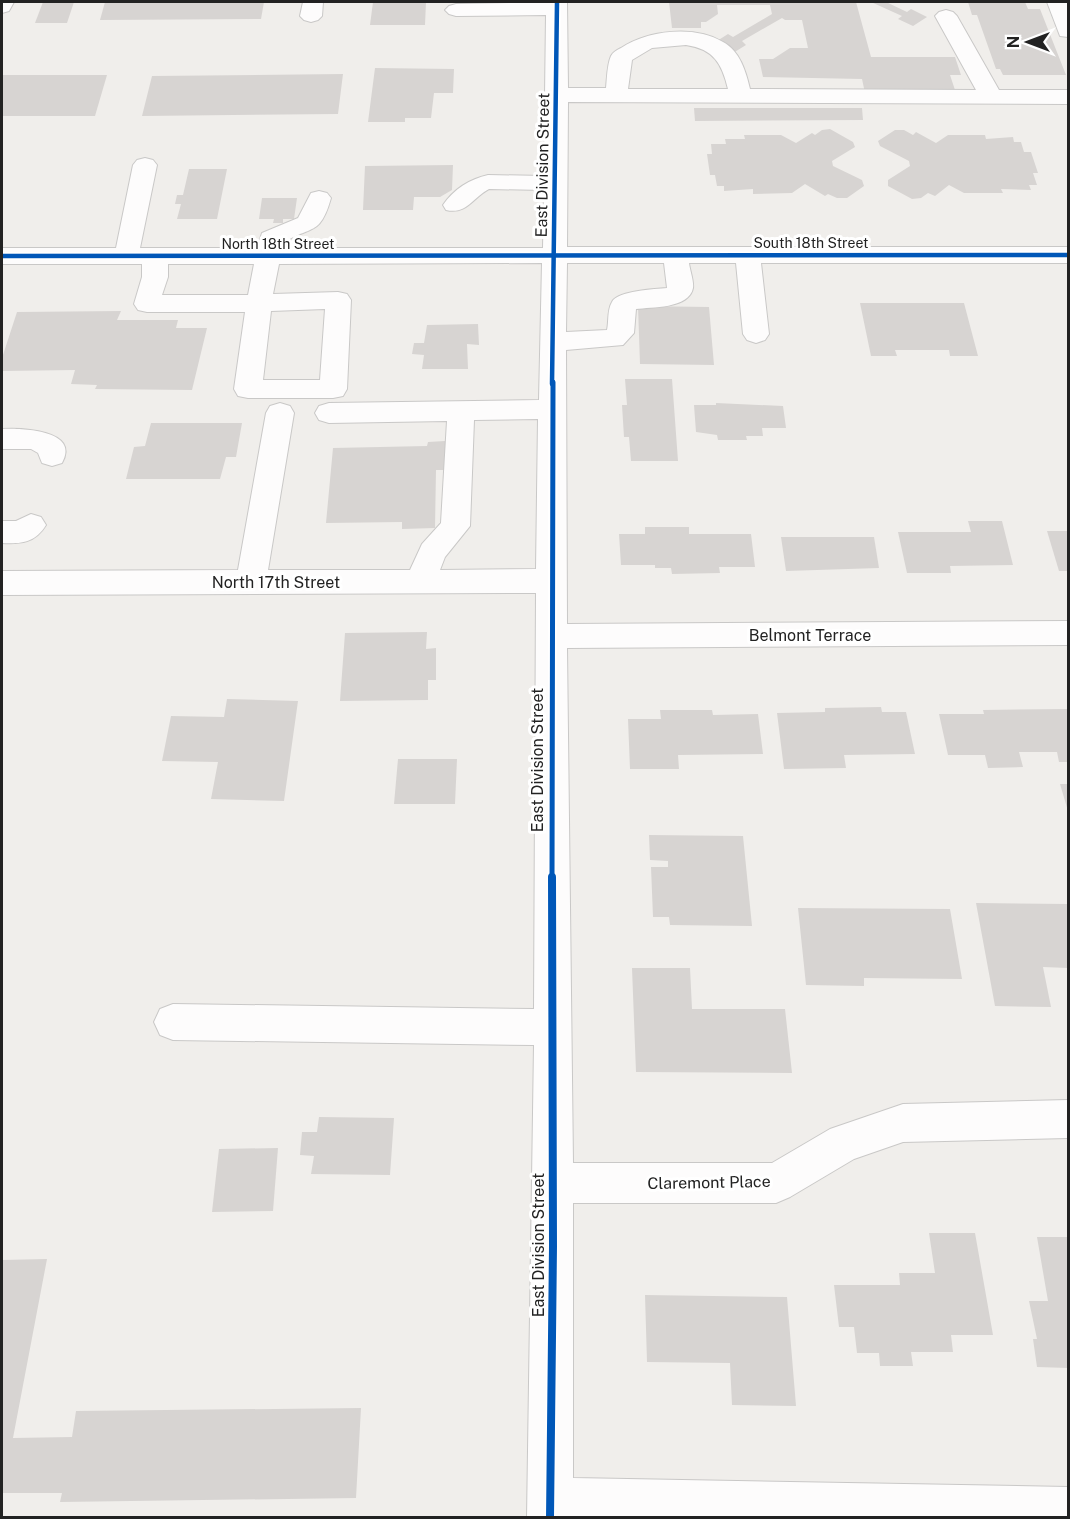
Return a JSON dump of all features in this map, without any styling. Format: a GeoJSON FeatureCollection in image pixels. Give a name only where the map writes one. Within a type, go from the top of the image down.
{"type":"FeatureCollection","features":[{"type":"Feature","properties":{"kind":"street"},"geometry":{"type":"LineString","coordinates":[[2,7],[3,2]]}},
{"type":"Feature","properties":{"kind":"street"},"geometry":{"type":"LineString","coordinates":[[1057,2],[1068,32]]}},
{"type":"Feature","properties":{"kind":"street"},"geometry":{"type":"LineString","coordinates":[[456,10],[557,5]]}},
{"type":"Feature","properties":{"kind":"street","name":"East Division Street"},"geometry":{"type":"LineString","coordinates":[[550,1509],[553,1027],[550,740],[557,5]]}},
{"type":"Feature","properties":{"kind":"street"},"geometry":{"type":"LineString","coordinates":[[946,16],[991,96]]}},
{"type":"Feature","properties":{"kind":"street"},"geometry":{"type":"LineString","coordinates":[[616,95],[621,57],[644,43],[675,40],[704,41],[723,52],[736,74],[741,96]]}},
{"type":"Feature","properties":{"kind":"street"},"geometry":{"type":"LineString","coordinates":[[557,95],[1068,97]]}},
{"type":"Feature","properties":{"kind":"street"},"geometry":{"type":"LineString","coordinates":[[125,256],[131,240],[145,165]]}},
{"type":"Feature","properties":{"kind":"street"},"geometry":{"type":"LineString","coordinates":[[455,205],[478,185],[488,182],[556,183]]}},
{"type":"Feature","properties":{"kind":"street"},"geometry":{"type":"LineString","coordinates":[[155,256],[155,277],[147,304],[259,303],[338,300],[333,388],[248,388],[259,303],[266,276],[271,239],[281,232],[299,228],[313,219],[319,198]]}},
{"type":"Feature","properties":{"kind":"street","name":"South 18th Street"},"geometry":{"type":"LineString","coordinates":[[554,256],[1068,255]]}},
{"type":"Feature","properties":{"kind":"street","name":"North 18th Street"},"geometry":{"type":"LineString","coordinates":[[2,256],[554,256]]}},
{"type":"Feature","properties":{"kind":"street"},"geometry":{"type":"LineString","coordinates":[[553,342],[614,339],[621,333],[623,304],[675,295],[680,289],[676,256]]}},
{"type":"Feature","properties":{"kind":"street"},"geometry":{"type":"LineString","coordinates":[[748,256],[756,334]]}},
{"type":"Feature","properties":{"kind":"street"},"geometry":{"type":"LineString","coordinates":[[329,413],[552,409]]}},
{"type":"Feature","properties":{"kind":"street"},"geometry":{"type":"LineString","coordinates":[[421,582],[432,552],[455,526],[461,411]]}},
{"type":"Feature","properties":{"kind":"street"},"geometry":{"type":"LineString","coordinates":[[251,582],[280,413]]}},
{"type":"Feature","properties":{"kind":"street"},"geometry":{"type":"LineString","coordinates":[[2,439],[31,438],[44,441],[52,449],[52,456]]}},
{"type":"Feature","properties":{"kind":"street"},"geometry":{"type":"LineString","coordinates":[[2,532],[22,532],[32,525]]}},
{"type":"Feature","properties":{"kind":"street","name":"North 17th Street"},"geometry":{"type":"LineString","coordinates":[[2,583],[551,581]]}},
{"type":"Feature","properties":{"kind":"street","name":"Belmont Terrace"},"geometry":{"type":"LineString","coordinates":[[552,636],[1068,633]]}},
{"type":"Feature","properties":{"kind":"street"},"geometry":{"type":"LineString","coordinates":[[173,1022],[553,1027]]}},
{"type":"Feature","properties":{"kind":"street","name":"Claremont Place"},"geometry":{"type":"LineString","coordinates":[[552,1183],[776,1183],[844,1143],[903,1123],[1068,1119]]}},
{"type":"Feature","properties":{"kind":"street"},"geometry":{"type":"LineString","coordinates":[[550,1509],[1068,1509]]}},
{"type":"Feature","properties":{"kind":"building"},"geometry":{"type":"Polygon","coordinates":[[[43,2],[74,2],[67,23],[35,23],[43,2]]]}},
{"type":"Feature","properties":{"kind":"building"},"geometry":{"type":"Polygon","coordinates":[[[105,2],[264,2],[261,19],[100,20],[105,2]]]}},
{"type":"Feature","properties":{"kind":"building"},"geometry":{"type":"Polygon","coordinates":[[[373,2],[426,2],[425,25],[370,25],[373,2]]]}},
{"type":"Feature","properties":{"kind":"building"},"geometry":{"type":"Polygon","coordinates":[[[669,2],[856,2],[871,57],[955,57],[961,75],[950,75],[956,93],[865,93],[862,79],[763,77],[759,59],[773,59],[790,48],[808,48],[802,20],[782,18],[742,41],[746,45],[725,58],[706,48],[728,34],[733,37],[772,14],[770,5],[717,5],[718,14],[706,22],[701,22],[701,28],[672,28],[669,2]]]}},
{"type":"Feature","properties":{"kind":"building"},"geometry":{"type":"Polygon","coordinates":[[[871,2],[886,2],[907,12],[911,9],[927,17],[913,26],[898,19],[902,16],[871,2]]]}},
{"type":"Feature","properties":{"kind":"building"},"geometry":{"type":"Polygon","coordinates":[[[968,2],[1025,2],[1028,9],[1040,9],[1066,75],[1003,75],[1000,69],[996,69],[977,15],[972,15],[968,2]]]}},
{"type":"Feature","properties":{"kind":"building"},"geometry":{"type":"Polygon","coordinates":[[[375,68],[454,69],[453,93],[434,93],[431,118],[405,118],[405,122],[368,122],[375,68]]]}},
{"type":"Feature","properties":{"kind":"building"},"geometry":{"type":"Polygon","coordinates":[[[343,74],[338,114],[142,116],[152,76],[343,74]]]}},
{"type":"Feature","properties":{"kind":"building"},"geometry":{"type":"Polygon","coordinates":[[[2,75],[107,75],[95,116],[2,116],[2,75]]]}},
{"type":"Feature","properties":{"kind":"building"},"geometry":{"type":"Polygon","coordinates":[[[694,108],[862,108],[863,120],[695,121],[694,108]]]}},
{"type":"Feature","properties":{"kind":"building"},"geometry":{"type":"Polygon","coordinates":[[[830,129],[853,142],[855,147],[832,161],[833,166],[862,180],[864,186],[847,198],[837,198],[828,194],[825,196],[805,184],[792,193],[753,194],[753,189],[724,191],[724,186],[717,186],[715,175],[710,175],[707,154],[712,154],[711,144],[726,144],[725,139],[745,139],[744,135],[781,135],[796,143],[812,133],[815,135],[822,130],[830,129]]]}},
{"type":"Feature","properties":{"kind":"building"},"geometry":{"type":"Polygon","coordinates":[[[895,130],[904,130],[913,135],[916,132],[936,143],[948,135],[985,135],[986,139],[1013,137],[1014,142],[1021,142],[1024,152],[1031,152],[1038,173],[1033,173],[1037,185],[1029,185],[1031,190],[1001,189],[1003,193],[964,193],[949,185],[935,196],[928,193],[921,198],[912,199],[888,186],[888,180],[910,166],[909,161],[880,146],[878,141],[895,130]]]}},
{"type":"Feature","properties":{"kind":"building"},"geometry":{"type":"Polygon","coordinates":[[[453,165],[452,190],[440,197],[414,197],[413,210],[363,210],[365,166],[453,165]]]}},
{"type":"Feature","properties":{"kind":"building"},"geometry":{"type":"Polygon","coordinates":[[[189,169],[227,169],[217,219],[177,219],[181,204],[175,204],[177,195],[183,195],[189,169]]]}},
{"type":"Feature","properties":{"kind":"building"},"geometry":{"type":"Polygon","coordinates":[[[262,198],[297,198],[294,219],[283,219],[283,223],[273,223],[274,219],[259,219],[262,198]]]}},
{"type":"Feature","properties":{"kind":"building"},"geometry":{"type":"Polygon","coordinates":[[[860,303],[964,303],[978,356],[950,356],[949,350],[895,350],[897,356],[871,356],[860,303]]]}},
{"type":"Feature","properties":{"kind":"building"},"geometry":{"type":"Polygon","coordinates":[[[638,306],[709,307],[714,365],[640,364],[638,306]]]}},
{"type":"Feature","properties":{"kind":"building"},"geometry":{"type":"Polygon","coordinates":[[[121,311],[117,320],[178,320],[176,328],[207,328],[192,390],[95,389],[97,385],[71,384],[75,370],[2,371],[2,358],[17,312],[121,311]]]}},
{"type":"Feature","properties":{"kind":"building"},"geometry":{"type":"Polygon","coordinates":[[[478,324],[479,345],[467,344],[468,369],[422,369],[424,355],[412,354],[414,343],[424,343],[427,325],[478,324]]]}},
{"type":"Feature","properties":{"kind":"building"},"geometry":{"type":"Polygon","coordinates":[[[625,379],[672,379],[678,461],[631,461],[629,437],[624,437],[622,405],[627,405],[625,379]]]}},
{"type":"Feature","properties":{"kind":"building"},"geometry":{"type":"Polygon","coordinates":[[[716,403],[783,406],[786,428],[762,428],[763,436],[746,436],[747,440],[718,440],[717,435],[696,432],[694,405],[716,405],[716,403]]]}},
{"type":"Feature","properties":{"kind":"building"},"geometry":{"type":"Polygon","coordinates":[[[151,423],[242,423],[236,457],[226,457],[220,479],[126,479],[134,447],[145,446],[151,423]]]}},
{"type":"Feature","properties":{"kind":"building"},"geometry":{"type":"Polygon","coordinates":[[[445,441],[445,470],[436,470],[435,528],[402,529],[402,522],[326,523],[333,448],[427,446],[428,442],[445,441]]]}},
{"type":"Feature","properties":{"kind":"building"},"geometry":{"type":"Polygon","coordinates":[[[968,521],[1002,521],[1013,565],[950,566],[951,573],[907,573],[898,532],[971,532],[968,521]]]}},
{"type":"Feature","properties":{"kind":"building"},"geometry":{"type":"Polygon","coordinates":[[[645,527],[689,527],[689,534],[751,534],[755,567],[719,567],[720,573],[672,574],[671,568],[655,568],[655,565],[621,565],[619,534],[645,534],[645,527]]]}},
{"type":"Feature","properties":{"kind":"building"},"geometry":{"type":"Polygon","coordinates":[[[1047,531],[1068,531],[1068,571],[1059,571],[1047,531]]]}},
{"type":"Feature","properties":{"kind":"building"},"geometry":{"type":"Polygon","coordinates":[[[781,537],[874,537],[879,568],[786,571],[781,537]]]}},
{"type":"Feature","properties":{"kind":"building"},"geometry":{"type":"Polygon","coordinates":[[[427,632],[426,649],[436,648],[436,680],[428,680],[428,700],[340,701],[345,633],[427,632]]]}},
{"type":"Feature","properties":{"kind":"building"},"geometry":{"type":"Polygon","coordinates":[[[227,699],[298,701],[284,801],[211,799],[218,762],[162,761],[171,716],[224,717],[227,699]]]}},
{"type":"Feature","properties":{"kind":"building"},"geometry":{"type":"Polygon","coordinates":[[[881,707],[882,712],[906,712],[915,754],[844,755],[846,768],[784,769],[777,713],[825,712],[825,708],[881,707]]]}},
{"type":"Feature","properties":{"kind":"building"},"geometry":{"type":"Polygon","coordinates":[[[1068,709],[1068,762],[1059,762],[1057,752],[1019,752],[1023,767],[988,768],[985,755],[948,755],[939,714],[984,714],[983,710],[1068,709]]]}},
{"type":"Feature","properties":{"kind":"building"},"geometry":{"type":"Polygon","coordinates":[[[660,710],[712,710],[713,715],[758,714],[763,754],[678,755],[679,769],[630,769],[628,719],[661,719],[660,710]]]}},
{"type":"Feature","properties":{"kind":"building"},"geometry":{"type":"Polygon","coordinates":[[[398,759],[457,759],[455,804],[394,804],[398,759]]]}},
{"type":"Feature","properties":{"kind":"building"},"geometry":{"type":"Polygon","coordinates":[[[1060,784],[1068,784],[1068,811],[1060,784]]]}},
{"type":"Feature","properties":{"kind":"building"},"geometry":{"type":"Polygon","coordinates":[[[649,835],[743,836],[752,926],[670,925],[669,917],[653,917],[651,867],[668,867],[668,861],[650,860],[649,835]]]}},
{"type":"Feature","properties":{"kind":"building"},"geometry":{"type":"Polygon","coordinates":[[[976,903],[1068,904],[1068,968],[1043,967],[1051,1007],[995,1006],[976,903]]]}},
{"type":"Feature","properties":{"kind":"building"},"geometry":{"type":"Polygon","coordinates":[[[798,908],[950,909],[962,979],[864,978],[864,986],[806,985],[798,908]]]}},
{"type":"Feature","properties":{"kind":"building"},"geometry":{"type":"Polygon","coordinates":[[[632,968],[690,968],[692,1009],[785,1009],[792,1073],[636,1072],[632,968]]]}},
{"type":"Feature","properties":{"kind":"building"},"geometry":{"type":"Polygon","coordinates":[[[319,1117],[394,1118],[390,1175],[311,1174],[314,1156],[300,1155],[302,1132],[317,1132],[319,1117]]]}},
{"type":"Feature","properties":{"kind":"building"},"geometry":{"type":"Polygon","coordinates":[[[278,1148],[273,1211],[212,1212],[219,1149],[278,1148]]]}},
{"type":"Feature","properties":{"kind":"building"},"geometry":{"type":"Polygon","coordinates":[[[929,1233],[975,1233],[993,1335],[951,1335],[953,1352],[911,1352],[913,1366],[880,1366],[879,1353],[857,1353],[854,1327],[839,1327],[834,1285],[900,1285],[899,1273],[935,1273],[929,1233]]]}},
{"type":"Feature","properties":{"kind":"building"},"geometry":{"type":"Polygon","coordinates":[[[1037,1237],[1068,1237],[1068,1368],[1037,1367],[1033,1339],[1037,1339],[1029,1301],[1048,1301],[1037,1237]]]}},
{"type":"Feature","properties":{"kind":"building"},"geometry":{"type":"Polygon","coordinates":[[[47,1259],[13,1438],[72,1437],[76,1411],[361,1408],[356,1498],[60,1502],[62,1493],[2,1493],[2,1260],[47,1259]]]}},
{"type":"Feature","properties":{"kind":"building"},"geometry":{"type":"Polygon","coordinates":[[[645,1295],[787,1297],[796,1406],[732,1405],[730,1363],[647,1362],[645,1295]]]}},
{"type":"Feature","properties":{"kind":"cycle path"},"geometry":{"type":"LineString","coordinates":[[550,1518],[553,1246],[551,467],[557,2]]}},
{"type":"Feature","properties":{"kind":"cycle path"},"geometry":{"type":"LineString","coordinates":[[2,256],[1068,255]]}}]}
